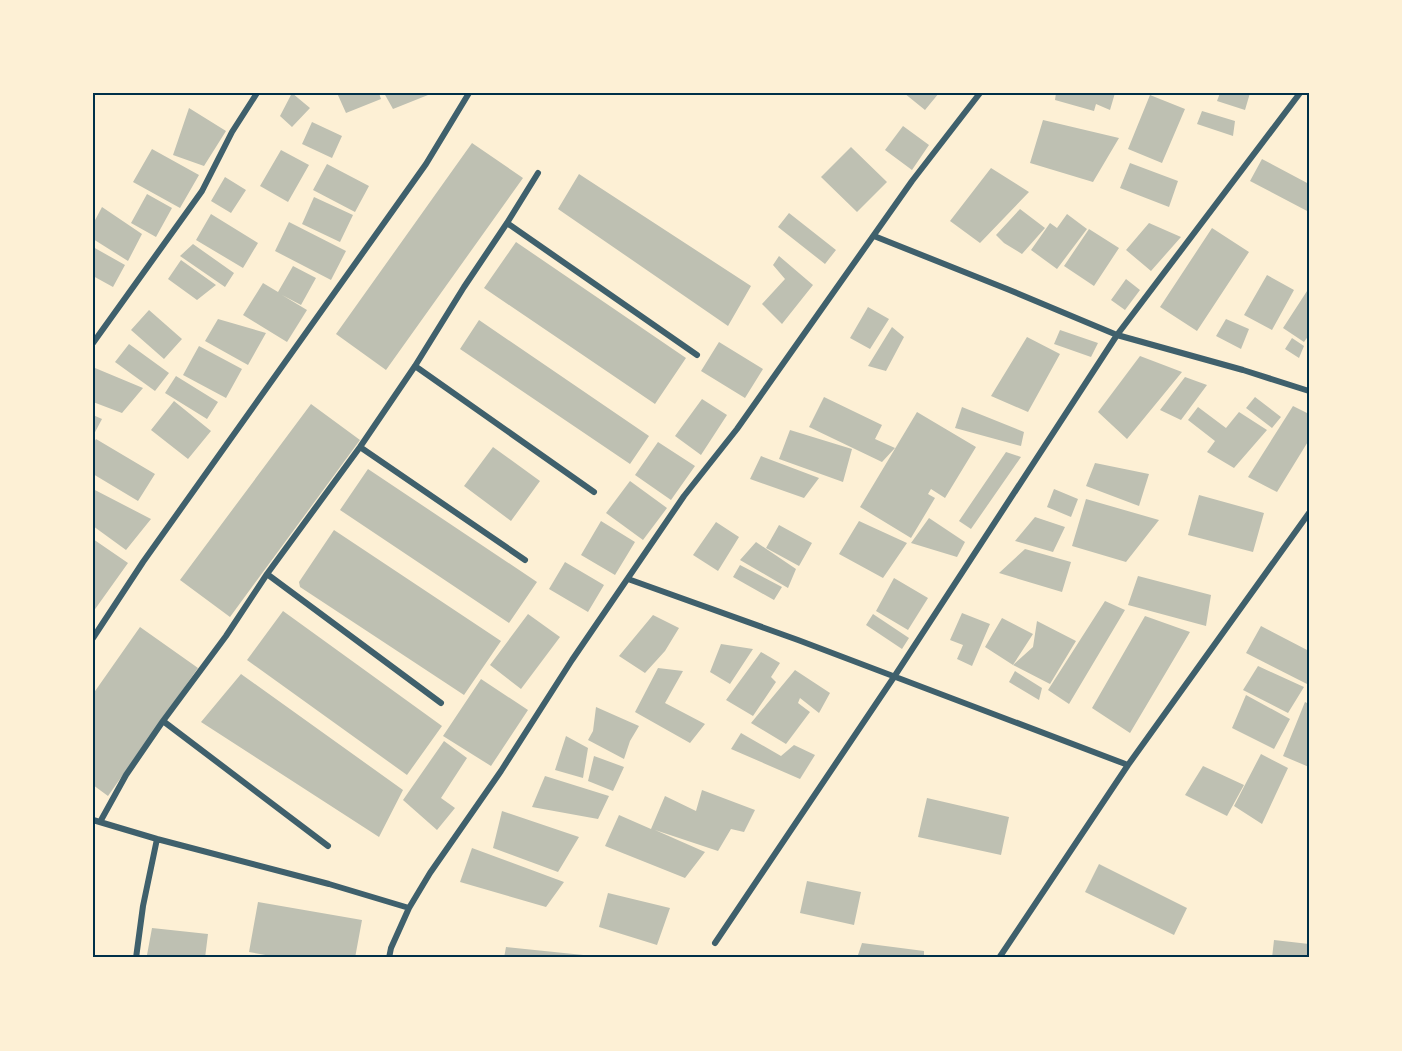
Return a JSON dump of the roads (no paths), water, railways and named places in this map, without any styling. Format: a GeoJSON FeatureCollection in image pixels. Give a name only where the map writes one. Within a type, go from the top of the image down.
{"type":"FeatureCollection","features":[{"type":"Feature","properties":{"kind":"street"},"geometry":{"type":"LineString","coordinates":[[93,343],[202,191],[232,132],[257,93]]}},
{"type":"Feature","properties":{"kind":"street"},"geometry":{"type":"LineString","coordinates":[[93,638],[170,523],[426,164],[469,93]]}},
{"type":"Feature","properties":{"kind":"street"},"geometry":{"type":"LineString","coordinates":[[388,958],[409,908],[430,873],[501,771],[572,660],[684,496],[737,429],[912,181],[980,93]]}},
{"type":"Feature","properties":{"kind":"street"},"geometry":{"type":"LineString","coordinates":[[715,943],[894,677],[1117,335],[1300,93]]}},
{"type":"Feature","properties":{"kind":"street"},"geometry":{"type":"LineString","coordinates":[[409,908],[97,821],[163,721],[360,447],[415,366],[538,173]]}},
{"type":"Feature","properties":{"kind":"street"},"geometry":{"type":"LineString","coordinates":[[507,223],[697,355]]}},
{"type":"Feature","properties":{"kind":"street"},"geometry":{"type":"LineString","coordinates":[[874,236],[1117,335],[1309,391]]}},
{"type":"Feature","properties":{"kind":"street"},"geometry":{"type":"LineString","coordinates":[[415,366],[594,492]]}},
{"type":"Feature","properties":{"kind":"street"},"geometry":{"type":"LineString","coordinates":[[360,447],[525,560]]}},
{"type":"Feature","properties":{"kind":"street"},"geometry":{"type":"LineString","coordinates":[[999,958],[1128,765],[1309,514]]}},
{"type":"Feature","properties":{"kind":"street"},"geometry":{"type":"LineString","coordinates":[[267,574],[441,703]]}},
{"type":"Feature","properties":{"kind":"street"},"geometry":{"type":"LineString","coordinates":[[628,579],[798,640],[1128,765]]}},
{"type":"Feature","properties":{"kind":"street"},"geometry":{"type":"LineString","coordinates":[[163,721],[328,846]]}},
{"type":"Feature","properties":{"kind":"street"},"geometry":{"type":"LineString","coordinates":[[136,958],[143,906],[157,839]]}}]}
